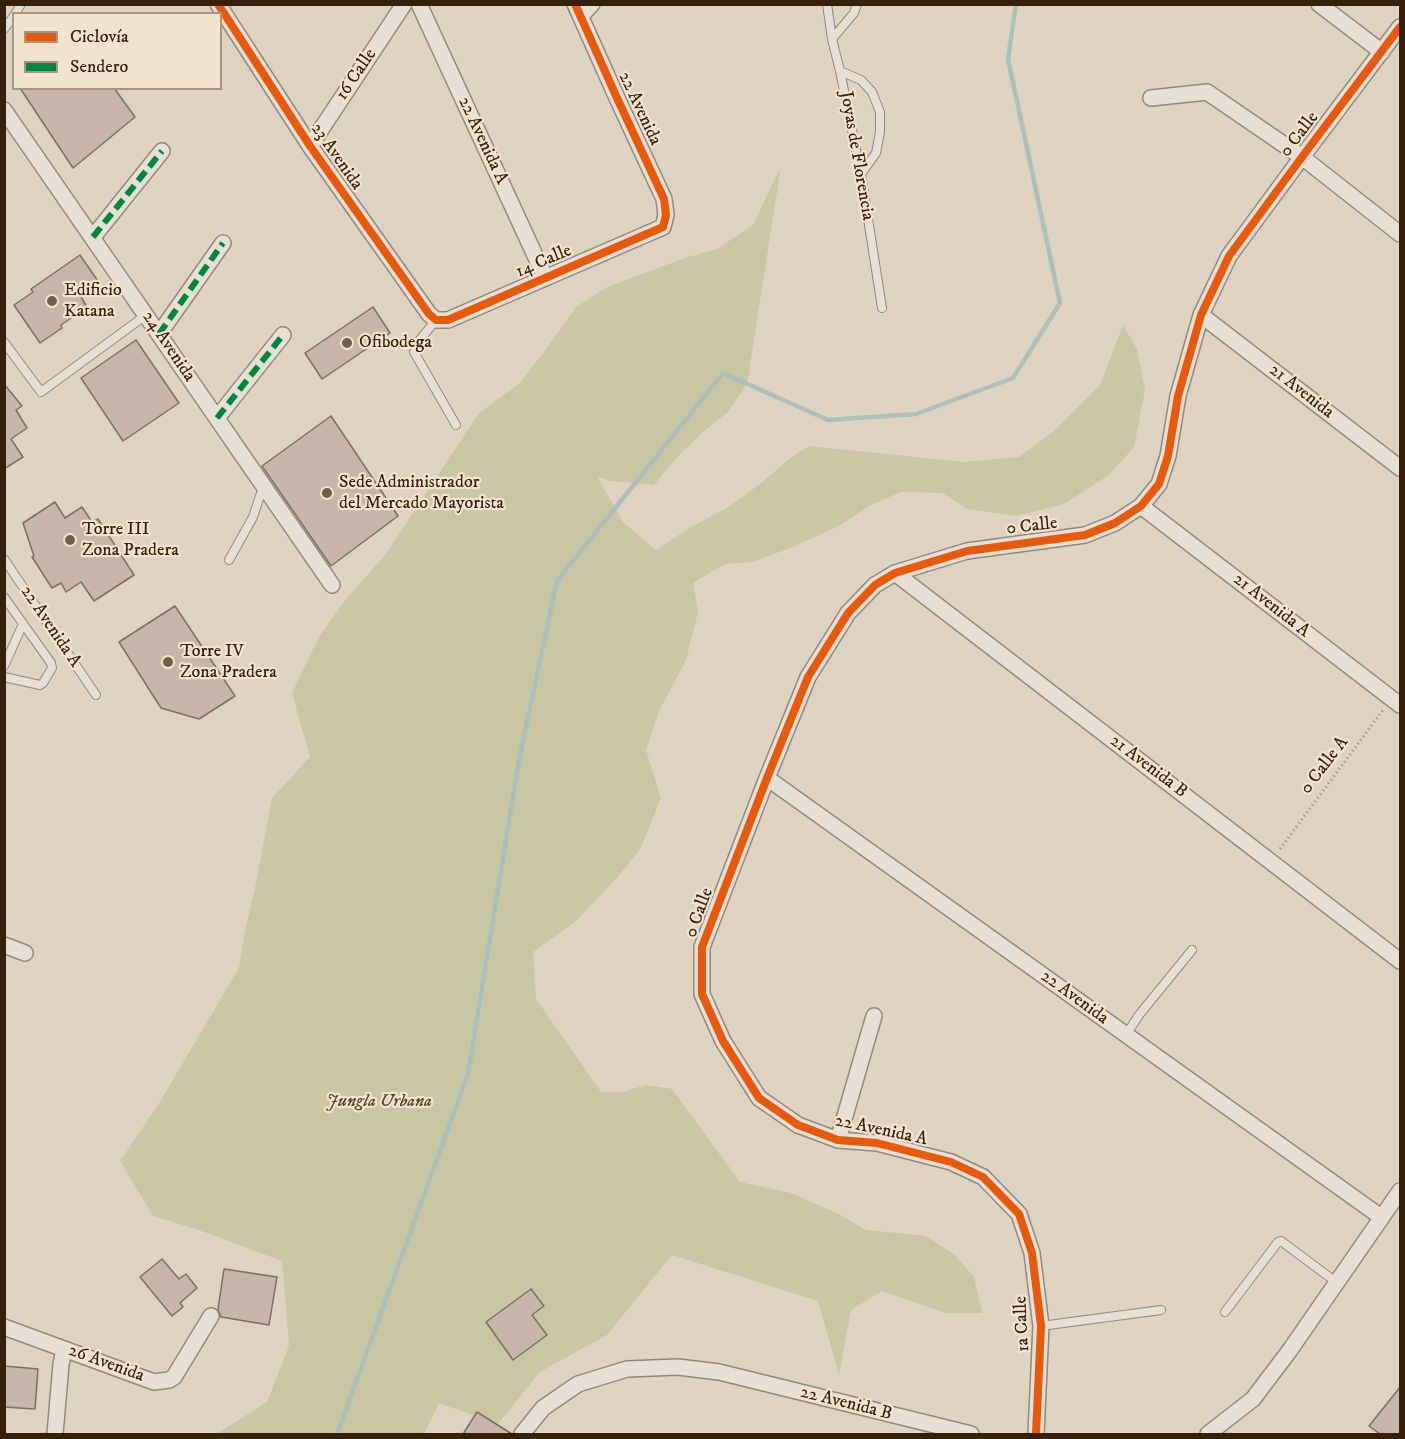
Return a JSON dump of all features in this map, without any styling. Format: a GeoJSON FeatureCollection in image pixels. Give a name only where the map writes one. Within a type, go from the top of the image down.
{"type":"FeatureCollection","features":[{"type":"Feature","properties":{"kind":"street","name":"23 Avenida"},"geometry":{"type":"LineString","coordinates":[[218,4],[310,146],[436,321]]}},
{"type":"Feature","properties":{"kind":"street","name":"16 Calle"},"geometry":{"type":"LineString","coordinates":[[310,146],[404,4]]}},
{"type":"Feature","properties":{"kind":"street","name":"22 Avenida A"},"geometry":{"type":"LineString","coordinates":[[418,4],[545,277]]}},
{"type":"Feature","properties":{"kind":"street"},"geometry":{"type":"LineString","coordinates":[[578,10],[592,4]]}},
{"type":"Feature","properties":{"kind":"street"},"geometry":{"type":"LineString","coordinates":[[1318,4],[1382,52]]}},
{"type":"Feature","properties":{"kind":"street","name":"22 Avenida"},"geometry":{"type":"LineString","coordinates":[[578,10],[664,199],[666,214],[663,227]]}},
{"type":"Feature","properties":{"kind":"street","name":"0 Calle"},"geometry":{"type":"LineString","coordinates":[[723,1041],[702,994],[702,947],[766,778],[808,677],[848,613],[875,585],[895,573],[967,551],[1085,535],[1115,523],[1141,506],[1159,484],[1168,456],[1178,396],[1201,315],[1229,256],[1401,27]]}},
{"type":"Feature","properties":{"kind":"street"},"geometry":{"type":"LineString","coordinates":[[1151,98],[1207,92],[1302,157],[1401,234]]}},
{"type":"Feature","properties":{"kind":"street","name":"24 Avenida"},"geometry":{"type":"LineString","coordinates":[[4,110],[332,585]]}},
{"type":"Feature","properties":{"kind":"street"},"geometry":{"type":"LineString","coordinates":[[93,237],[162,151]]}},
{"type":"Feature","properties":{"kind":"street","name":"14 Calle"},"geometry":{"type":"LineString","coordinates":[[436,321],[448,320],[663,227]]}},
{"type":"Feature","properties":{"kind":"street"},"geometry":{"type":"LineString","coordinates":[[159,334],[223,243]]}},
{"type":"Feature","properties":{"kind":"street","name":"21 Avenida"},"geometry":{"type":"LineString","coordinates":[[1201,315],[1401,468]]}},
{"type":"Feature","properties":{"kind":"street"},"geometry":{"type":"LineString","coordinates":[[217,418],[283,334]]}},
{"type":"Feature","properties":{"kind":"street","name":"21 Avenida A"},"geometry":{"type":"LineString","coordinates":[[1141,506],[1396,702]]}},
{"type":"Feature","properties":{"kind":"street","name":"21 Avenida B"},"geometry":{"type":"LineString","coordinates":[[895,573],[1401,961]]}},
{"type":"Feature","properties":{"kind":"street","name":"22 Avenida"},"geometry":{"type":"LineString","coordinates":[[766,778],[1381,1217]]}},
{"type":"Feature","properties":{"kind":"street"},"geometry":{"type":"LineString","coordinates":[[4,945],[25,953]]}},
{"type":"Feature","properties":{"kind":"street"},"geometry":{"type":"LineString","coordinates":[[838,1140],[874,1016]]}},
{"type":"Feature","properties":{"kind":"street","name":"22 Avenida A"},"geometry":{"type":"LineString","coordinates":[[723,1041],[759,1098],[798,1125],[838,1140],[877,1143],[951,1162],[983,1177],[1019,1214]]}},
{"type":"Feature","properties":{"kind":"street"},"geometry":{"type":"LineString","coordinates":[[1208,1434],[1253,1399],[1401,1191]]}},
{"type":"Feature","properties":{"kind":"street","name":"1a Calle"},"geometry":{"type":"LineString","coordinates":[[1019,1214],[1032,1253],[1041,1326],[1036,1434]]}},
{"type":"Feature","properties":{"kind":"street","name":"26 Avenida"},"geometry":{"type":"LineString","coordinates":[[4,1327],[154,1382],[174,1377],[211,1316]]}},
{"type":"Feature","properties":{"kind":"street"},"geometry":{"type":"LineString","coordinates":[[55,1434],[64,1350]]}},
{"type":"Feature","properties":{"kind":"street","name":"22 Avenida B"},"geometry":{"type":"LineString","coordinates":[[522,1434],[543,1408],[578,1384],[627,1369],[678,1366],[719,1372],[971,1434]]}},
{"type":"Feature","properties":{"kind":"lane","name":"Joyas de Florencia"},"geometry":{"type":"LineString","coordinates":[[827,4],[832,39],[861,174],[882,308]]}},
{"type":"Feature","properties":{"kind":"lane"},"geometry":{"type":"LineString","coordinates":[[832,39],[854,13],[857,4]]}},
{"type":"Feature","properties":{"kind":"lane"},"geometry":{"type":"LineString","coordinates":[[840,71],[861,80],[872,92],[880,112],[880,132],[876,153],[861,174]]}},
{"type":"Feature","properties":{"kind":"lane"},"geometry":{"type":"LineString","coordinates":[[4,342],[41,392],[146,315]]}},
{"type":"Feature","properties":{"kind":"lane"},"geometry":{"type":"LineString","coordinates":[[436,321],[419,341],[414,352],[456,425]]}},
{"type":"Feature","properties":{"kind":"lane"},"geometry":{"type":"LineString","coordinates":[[229,560],[253,518],[264,486]]}},
{"type":"Feature","properties":{"kind":"lane","name":"22 Avenida A"},"geometry":{"type":"LineString","coordinates":[[4,559],[96,695]]}},
{"type":"Feature","properties":{"kind":"lane"},"geometry":{"type":"LineString","coordinates":[[4,597],[51,663],[52,668],[40,685],[4,676]]}},
{"type":"Feature","properties":{"kind":"lane"},"geometry":{"type":"LineString","coordinates":[[4,666],[23,624]]}},
{"type":"Feature","properties":{"kind":"lane"},"geometry":{"type":"LineString","coordinates":[[1126,1035],[1139,1015],[1192,950]]}},
{"type":"Feature","properties":{"kind":"lane"},"geometry":{"type":"LineString","coordinates":[[1225,1312],[1281,1241],[1336,1282]]}},
{"type":"Feature","properties":{"kind":"lane"},"geometry":{"type":"LineString","coordinates":[[1041,1326],[1161,1310]]}},
{"type":"Feature","properties":{"kind":"green space","name":"Jungla Urbana"},"geometry":{"type":"Polygon","coordinates":[[[781,166],[747,384],[728,412],[678,456],[654,485],[610,481],[597,476],[623,522],[656,550],[691,527],[727,508],[809,446],[964,462],[1019,457],[1054,431],[1100,385],[1123,325],[1137,349],[1145,390],[1134,447],[1109,475],[1064,504],[1016,516],[967,509],[943,493],[901,492],[871,505],[839,526],[795,546],[753,562],[725,564],[693,583],[698,612],[686,660],[659,711],[646,750],[661,798],[641,848],[616,879],[575,922],[533,952],[536,999],[601,1092],[622,1092],[646,1085],[672,1089],[740,1182],[791,1193],[839,1214],[866,1230],[926,1236],[955,1255],[974,1277],[982,1313],[945,1313],[882,1291],[851,1310],[839,1375],[818,1301],[672,1255],[607,1335],[540,1372],[498,1424],[439,1403],[424,1434],[217,1434],[267,1402],[289,1346],[282,1261],[199,1230],[153,1216],[120,1161],[158,1105],[239,968],[272,798],[310,757],[292,693],[319,637],[346,599],[386,554],[479,413],[520,383],[576,307],[607,287],[685,258],[717,249],[753,225],[781,166]]]}},
{"type":"Feature","properties":{"kind":"building"},"geometry":{"type":"Polygon","coordinates":[[[21,90],[115,90],[135,117],[73,168],[21,90]]]}},
{"type":"Feature","properties":{"kind":"building","name":"Edificio Katana"},"geometry":{"type":"Polygon","coordinates":[[[80,255],[100,284],[81,297],[87,307],[40,343],[14,305],[33,292],[31,289],[80,255]]]}},
{"type":"Feature","properties":{"kind":"building","name":"Ofibodega"},"geometry":{"type":"Polygon","coordinates":[[[373,307],[390,333],[322,379],[305,353],[373,307]]]}},
{"type":"Feature","properties":{"kind":"building"},"geometry":{"type":"Polygon","coordinates":[[[136,340],[179,403],[123,441],[81,378],[136,340]]]}},
{"type":"Feature","properties":{"kind":"building"},"geometry":{"type":"Polygon","coordinates":[[[4,384],[22,406],[16,410],[27,428],[11,439],[23,457],[4,469],[4,384]]]}},
{"type":"Feature","properties":{"kind":"building","name":"Sede Administrador del Mercado Mayorista"},"geometry":{"type":"Polygon","coordinates":[[[331,416],[398,516],[331,566],[262,466],[331,416]]]}},
{"type":"Feature","properties":{"kind":"building","name":"Torre III Zona Pradera"},"geometry":{"type":"Polygon","coordinates":[[[55,502],[65,518],[82,507],[92,522],[98,519],[134,575],[94,601],[81,582],[66,592],[61,583],[52,588],[32,557],[34,556],[23,523],[55,502]]]}},
{"type":"Feature","properties":{"kind":"building","name":"Torre IV Zona Pradera"},"geometry":{"type":"Polygon","coordinates":[[[175,606],[235,696],[199,719],[161,708],[119,642],[175,606]]]}},
{"type":"Feature","properties":{"kind":"building"},"geometry":{"type":"Polygon","coordinates":[[[162,1259],[179,1279],[186,1274],[197,1288],[180,1303],[183,1307],[172,1316],[140,1277],[162,1259]]]}},
{"type":"Feature","properties":{"kind":"building"},"geometry":{"type":"Polygon","coordinates":[[[224,1269],[277,1277],[269,1325],[221,1317],[218,1309],[224,1269]]]}},
{"type":"Feature","properties":{"kind":"building"},"geometry":{"type":"Polygon","coordinates":[[[531,1289],[544,1306],[532,1315],[547,1335],[513,1360],[486,1322],[531,1289]]]}},
{"type":"Feature","properties":{"kind":"building"},"geometry":{"type":"Polygon","coordinates":[[[4,1366],[38,1369],[35,1409],[4,1407],[4,1366]]]}},
{"type":"Feature","properties":{"kind":"building"},"geometry":{"type":"Polygon","coordinates":[[[1401,1386],[1401,1434],[1380,1434],[1369,1426],[1401,1386]]]}},
{"type":"Feature","properties":{"kind":"building"},"geometry":{"type":"Polygon","coordinates":[[[477,1412],[512,1434],[463,1434],[477,1412]]]}},
{"type":"Feature","properties":{"kind":"waterway"},"geometry":{"type":"LineString","coordinates":[[337,1434],[468,1074],[519,760],[557,581],[723,373],[828,420],[916,414],[1013,378],[1060,303],[1008,59],[1016,4]]}},
{"type":"Feature","properties":{"kind":"marked path"},"geometry":{"type":"LineString","coordinates":[[93,237],[162,151]]}},
{"type":"Feature","properties":{"kind":"marked path"},"geometry":{"type":"LineString","coordinates":[[159,334],[223,243]]}},
{"type":"Feature","properties":{"kind":"marked path"},"geometry":{"type":"LineString","coordinates":[[217,418],[283,335]]}},
{"type":"Feature","properties":{"kind":"cycle path"},"geometry":{"type":"LineString","coordinates":[[218,4],[310,146],[429,314],[436,320],[448,320],[663,227],[666,215],[664,199],[575,4]]}},
{"type":"Feature","properties":{"kind":"cycle path"},"geometry":{"type":"LineString","coordinates":[[1036,1434],[1041,1326],[1032,1253],[1019,1214],[983,1177],[951,1162],[877,1143],[838,1140],[798,1125],[759,1098],[723,1041],[702,994],[702,947],[808,677],[848,613],[875,585],[895,573],[967,551],[1085,535],[1115,523],[1141,506],[1159,484],[1168,456],[1178,396],[1201,315],[1229,256],[1400,27]]}},
{"type":"Feature","properties":{"kind":"place","name":"Edificio Katana"},"geometry":{"type":"Point","coordinates":[52,301]}},
{"type":"Feature","properties":{"kind":"place","name":"Ofibodega"},"geometry":{"type":"Point","coordinates":[347,343]}},
{"type":"Feature","properties":{"kind":"place","name":"Sede Administrador del Mercado Mayorista"},"geometry":{"type":"Point","coordinates":[327,493]}},
{"type":"Feature","properties":{"kind":"place","name":"Torre III Zona Pradera"},"geometry":{"type":"Point","coordinates":[70,540]}},
{"type":"Feature","properties":{"kind":"place","name":"Torre IV Zona Pradera"},"geometry":{"type":"Point","coordinates":[168,662]}}]}
